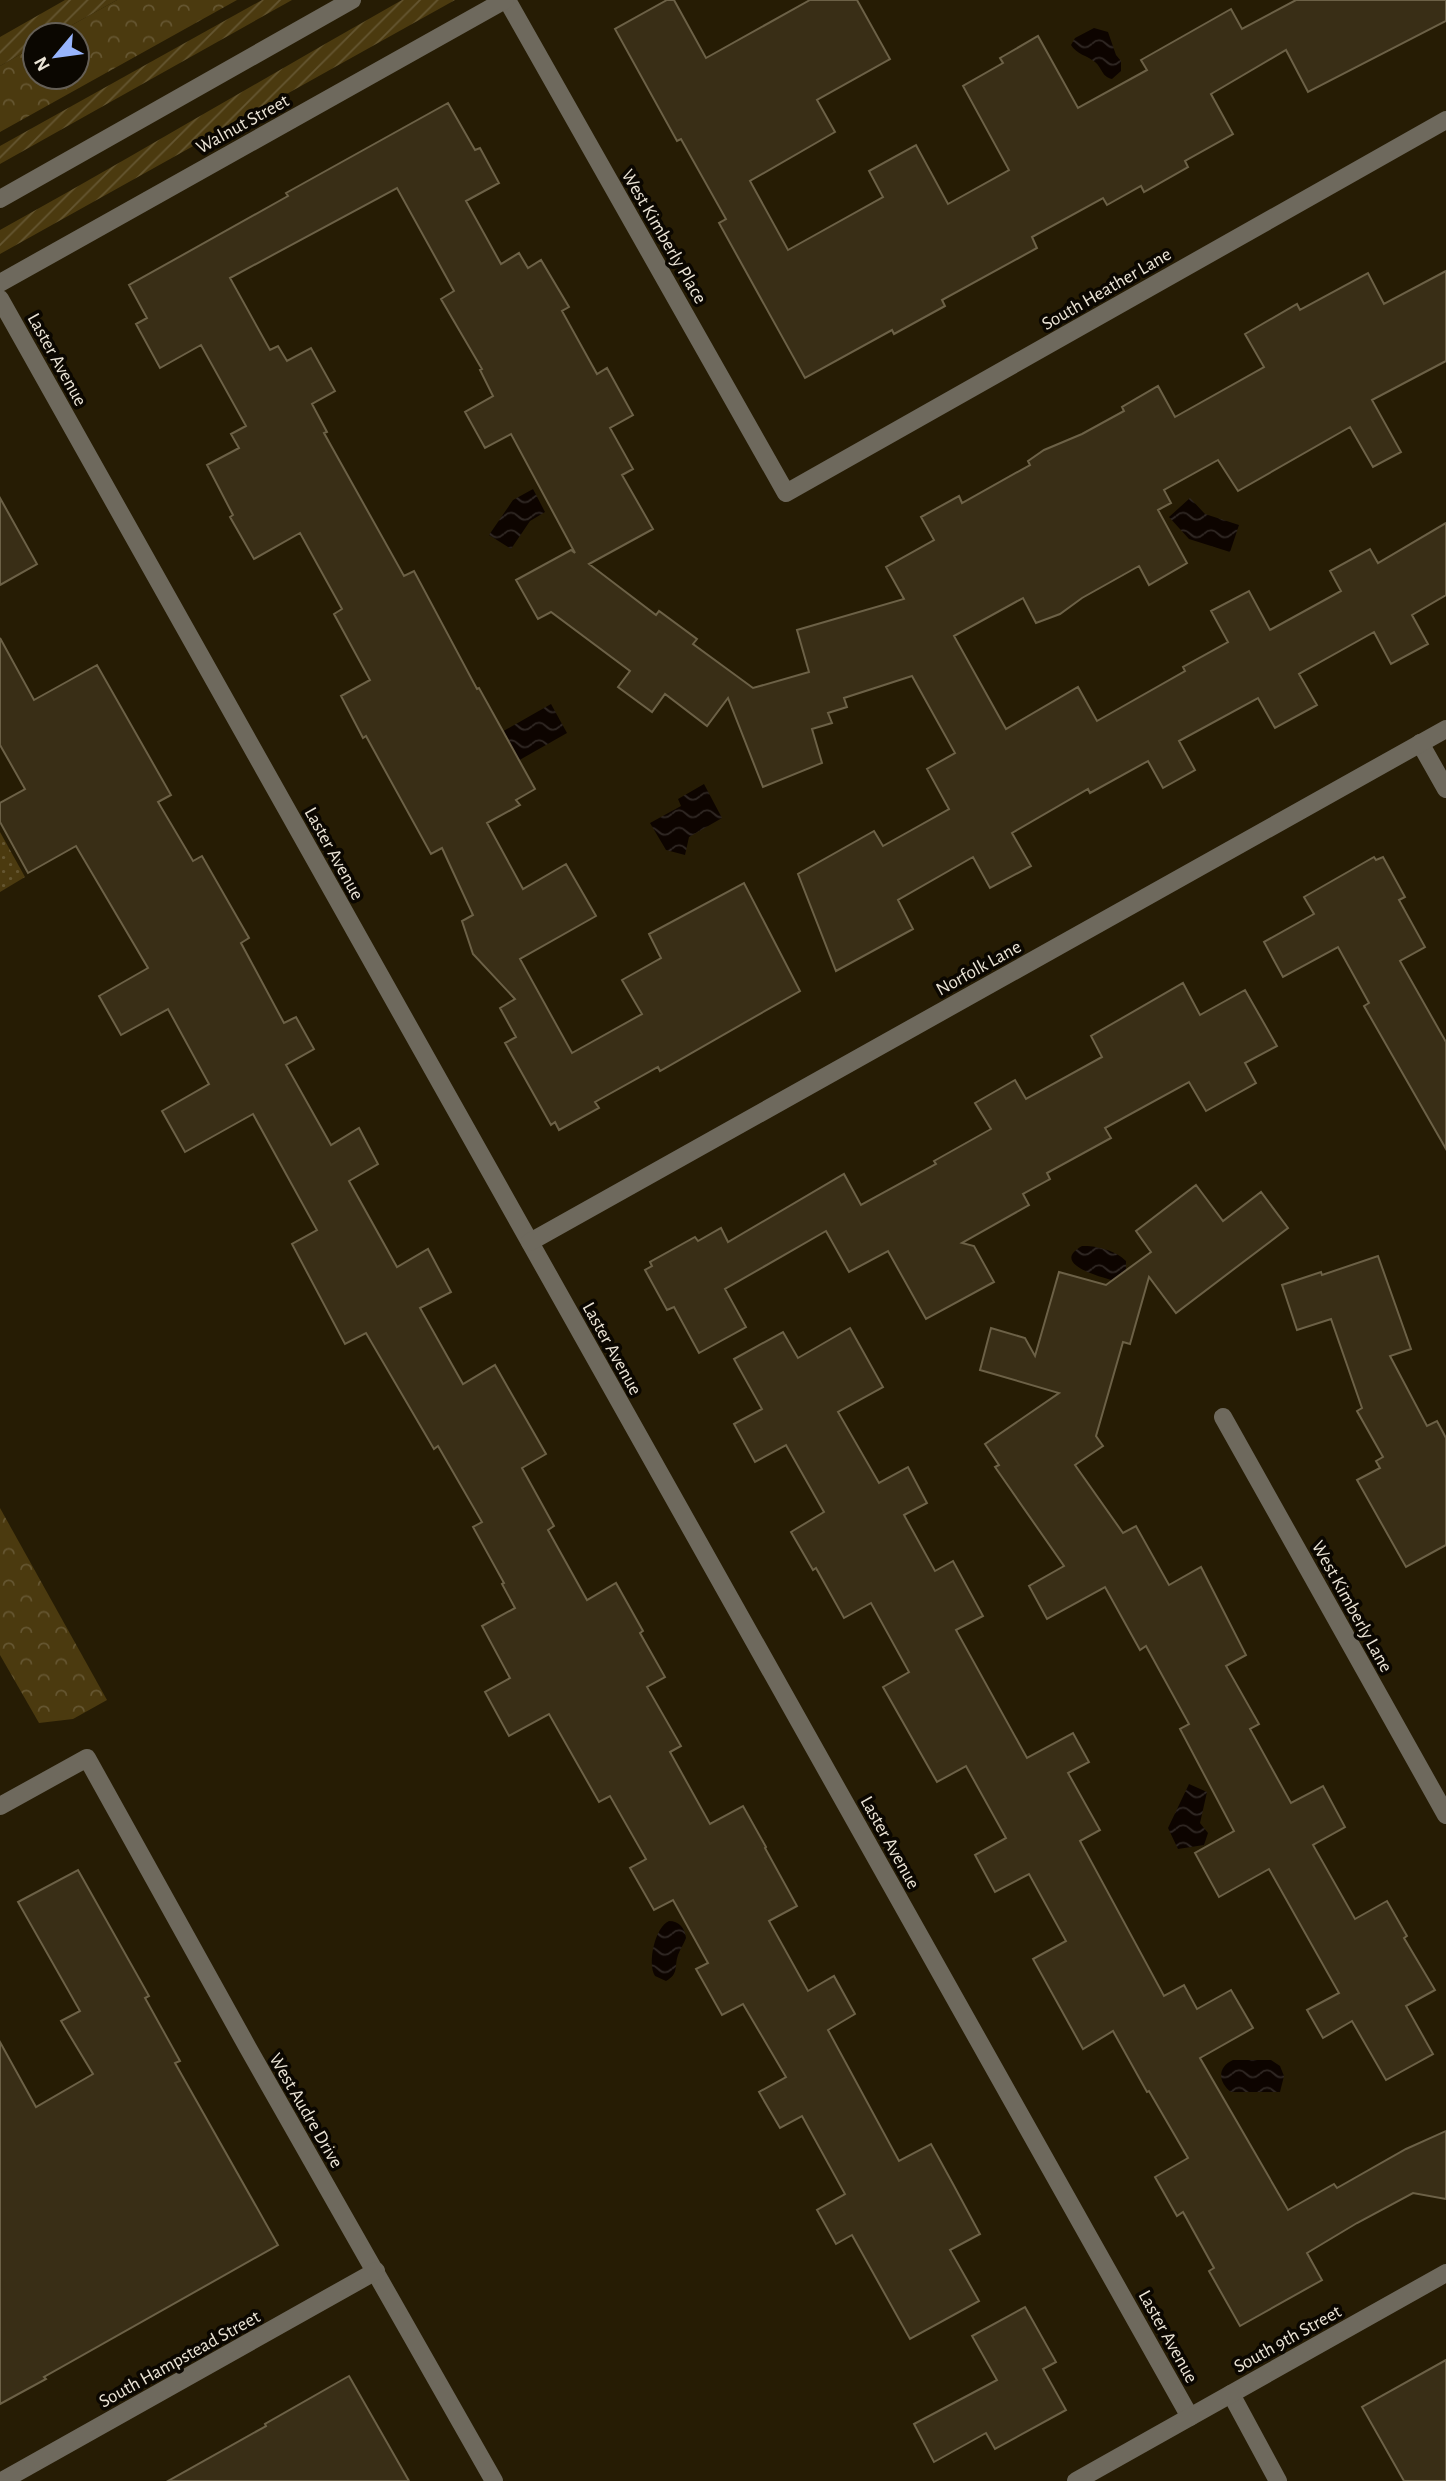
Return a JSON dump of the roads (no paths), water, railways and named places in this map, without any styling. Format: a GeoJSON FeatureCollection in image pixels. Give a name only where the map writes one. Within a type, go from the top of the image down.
{"type":"FeatureCollection","features":[{"type":"Feature","properties":{"kind":"street"},"geometry":{"type":"LineString","coordinates":[[0,199],[352,0]]}},
{"type":"Feature","properties":{"kind":"street","name":"Walnut Street"},"geometry":{"type":"LineString","coordinates":[[0,283],[506,0]]}},
{"type":"Feature","properties":{"kind":"street","name":"West Kimberly Place"},"geometry":{"type":"LineString","coordinates":[[506,0],[786,493]]}},
{"type":"Feature","properties":{"kind":"street","name":"South Heather Lane"},"geometry":{"type":"LineString","coordinates":[[786,493],[1446,120]]}},
{"type":"Feature","properties":{"kind":"street","name":"Laster Avenue"},"geometry":{"type":"LineString","coordinates":[[0,299],[1190,2417]]}},
{"type":"Feature","properties":{"kind":"street","name":"Norfolk Lane"},"geometry":{"type":"LineString","coordinates":[[530,1242],[1446,729]]}},
{"type":"Feature","properties":{"kind":"street"},"geometry":{"type":"LineString","coordinates":[[1420,743],[1446,789]]}},
{"type":"Feature","properties":{"kind":"street","name":"West Kimberly Lane"},"geometry":{"type":"LineString","coordinates":[[1223,1417],[1446,1815]]}},
{"type":"Feature","properties":{"kind":"street","name":"West Audre Drive"},"geometry":{"type":"LineString","coordinates":[[0,1806],[87,1758],[494,2481]]}},
{"type":"Feature","properties":{"kind":"street","name":"South Hampstead Street"},"geometry":{"type":"LineString","coordinates":[[2,2481],[376,2271]]}},
{"type":"Feature","properties":{"kind":"street","name":"South 9th Street"},"geometry":{"type":"LineString","coordinates":[[1076,2481],[1446,2273]]}},
{"type":"Feature","properties":{"kind":"street"},"geometry":{"type":"LineString","coordinates":[[1231,2393],[1278,2481]]}},
{"type":"Feature","properties":{"kind":"water"},"geometry":{"type":"Polygon","coordinates":[[[1094,28],[1108,32],[1116,55],[1121,61],[1121,71],[1112,79],[1104,74],[1095,62],[1071,45],[1075,38],[1094,28]]]}},
{"type":"Feature","properties":{"kind":"water"},"geometry":{"type":"Polygon","coordinates":[[[533,489],[545,512],[530,521],[511,549],[489,535],[513,500],[533,489]]]}},
{"type":"Feature","properties":{"kind":"water"},"geometry":{"type":"Polygon","coordinates":[[[1190,498],[1205,514],[1239,525],[1230,552],[1189,539],[1169,517],[1190,498]]]}},
{"type":"Feature","properties":{"kind":"water"},"geometry":{"type":"Polygon","coordinates":[[[551,704],[567,733],[502,770],[486,741],[551,704]]]}},
{"type":"Feature","properties":{"kind":"water"},"geometry":{"type":"Polygon","coordinates":[[[704,784],[722,818],[689,837],[685,855],[666,850],[650,823],[681,806],[678,799],[704,784]]]}},
{"type":"Feature","properties":{"kind":"water"},"geometry":{"type":"Polygon","coordinates":[[[1082,1246],[1117,1254],[1126,1261],[1126,1272],[1111,1280],[1080,1268],[1071,1258],[1082,1246]]]}},
{"type":"Feature","properties":{"kind":"water"},"geometry":{"type":"Polygon","coordinates":[[[1189,1784],[1207,1792],[1200,1823],[1208,1833],[1204,1845],[1178,1849],[1168,1828],[1189,1784]]]}},
{"type":"Feature","properties":{"kind":"water"},"geometry":{"type":"Polygon","coordinates":[[[669,1921],[681,1926],[686,1938],[674,1973],[666,1981],[655,1976],[652,1954],[660,1930],[669,1921]]]}},
{"type":"Feature","properties":{"kind":"water"},"geometry":{"type":"Polygon","coordinates":[[[1233,2060],[1271,2060],[1280,2066],[1284,2076],[1280,2092],[1231,2092],[1221,2075],[1224,2067],[1233,2060]]]}}]}
